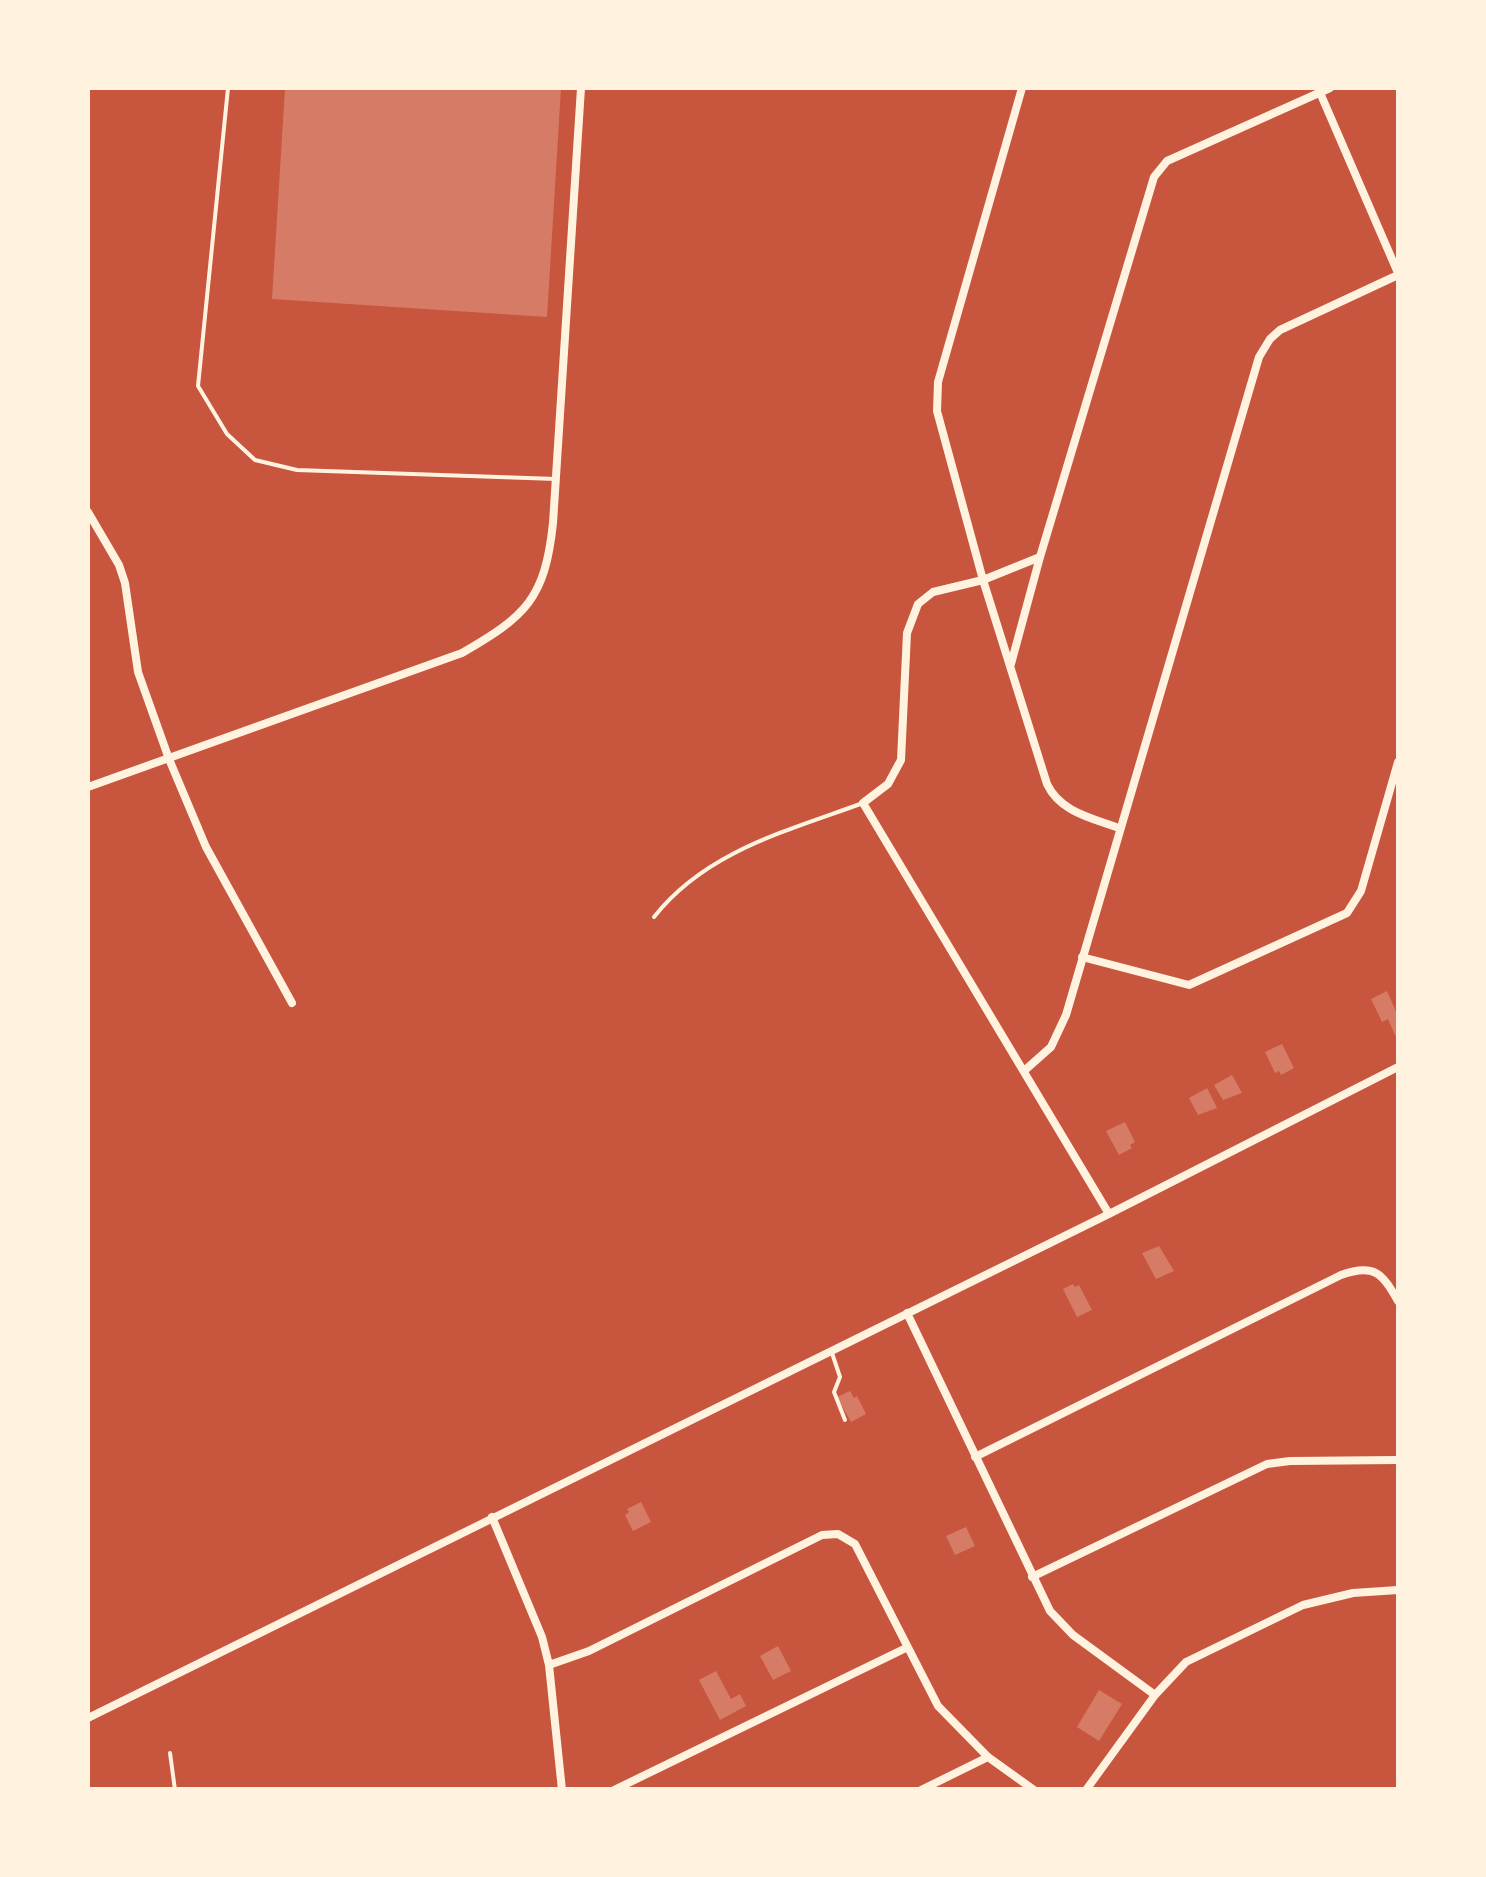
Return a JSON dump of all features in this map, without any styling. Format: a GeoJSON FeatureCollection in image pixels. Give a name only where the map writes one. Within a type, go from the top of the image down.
{"type":"FeatureCollection","features":[{"type":"Feature","properties":{"kind":"street"},"geometry":{"type":"LineString","coordinates":[[88,787],[462,654],[499,632],[524,611],[548,564],[582,88]]}},
{"type":"Feature","properties":{"kind":"street"},"geometry":{"type":"LineString","coordinates":[[1022,88],[938,382],[936,402],[984,580],[1050,792],[1073,811],[1119,828]]}},
{"type":"Feature","properties":{"kind":"street"},"geometry":{"type":"LineString","coordinates":[[1011,664],[1147,194],[1160,167],[1322,89],[1398,274],[1280,330],[1259,356],[1061,1030],[1050,1047],[1024,1071]]}},
{"type":"Feature","properties":{"kind":"street"},"geometry":{"type":"LineString","coordinates":[[88,512],[119,564],[138,672],[169,759],[206,847],[292,1004]]}},
{"type":"Feature","properties":{"kind":"street"},"geometry":{"type":"LineString","coordinates":[[1040,557],[984,580],[924,596],[912,614],[908,633],[900,760],[893,778],[863,803],[1109,1214]]}},
{"type":"Feature","properties":{"kind":"street"},"geometry":{"type":"LineString","coordinates":[[1082,958],[1188,985],[1347,913],[1361,892],[1398,762]]}},
{"type":"Feature","properties":{"kind":"street"},"geometry":{"type":"LineString","coordinates":[[88,1718],[1398,1068]]}},
{"type":"Feature","properties":{"kind":"street"},"geometry":{"type":"LineString","coordinates":[[975,1457],[1341,1275],[1371,1270],[1384,1279],[1398,1301]]}},
{"type":"Feature","properties":{"kind":"street"},"geometry":{"type":"LineString","coordinates":[[906,1313],[1050,1611],[1073,1634],[1156,1695]]}},
{"type":"Feature","properties":{"kind":"street"},"geometry":{"type":"LineString","coordinates":[[1032,1577],[1267,1464],[1398,1460]]}},
{"type":"Feature","properties":{"kind":"street"},"geometry":{"type":"LineString","coordinates":[[492,1518],[534,1613],[549,1665],[562,1790]]}},
{"type":"Feature","properties":{"kind":"street"},"geometry":{"type":"LineString","coordinates":[[549,1665],[589,1651],[828,1534],[847,1537],[856,1544],[938,1706],[988,1757],[1034,1790]]}},
{"type":"Feature","properties":{"kind":"street"},"geometry":{"type":"LineString","coordinates":[[1086,1790],[1156,1695],[1186,1662],[1302,1605],[1398,1590]]}},
{"type":"Feature","properties":{"kind":"street"},"geometry":{"type":"LineString","coordinates":[[614,1790],[906,1648]]}},
{"type":"Feature","properties":{"kind":"street"},"geometry":{"type":"LineString","coordinates":[[921,1790],[988,1757]]}},
{"type":"Feature","properties":{"kind":"lane"},"geometry":{"type":"LineString","coordinates":[[228,88],[198,386],[228,434],[255,460],[298,470],[556,479]]}},
{"type":"Feature","properties":{"kind":"lane"},"geometry":{"type":"LineString","coordinates":[[654,917],[670,897],[715,861],[739,848],[863,803]]}},
{"type":"Feature","properties":{"kind":"lane"},"geometry":{"type":"LineString","coordinates":[[831,1350],[840,1378],[834,1392],[844,1420]]}},
{"type":"Feature","properties":{"kind":"lane"},"geometry":{"type":"LineString","coordinates":[[170,1753],[176,1790]]}},
{"type":"Feature","properties":{"kind":"building"},"geometry":{"type":"Polygon","coordinates":[[[285,88],[561,88],[547,317],[272,299],[285,88]]]}},
{"type":"Feature","properties":{"kind":"building"},"geometry":{"type":"Polygon","coordinates":[[[1387,991],[1398,1016],[1398,1042],[1388,1019],[1382,1022],[1371,999],[1387,991]]]}},
{"type":"Feature","properties":{"kind":"building"},"geometry":{"type":"Polygon","coordinates":[[[1282,1044],[1294,1068],[1281,1075],[1279,1071],[1275,1073],[1265,1052],[1282,1044]]]}},
{"type":"Feature","properties":{"kind":"building"},"geometry":{"type":"Polygon","coordinates":[[[1232,1075],[1242,1093],[1223,1100],[1214,1085],[1232,1075]]]}},
{"type":"Feature","properties":{"kind":"building"},"geometry":{"type":"Polygon","coordinates":[[[1207,1088],[1217,1108],[1198,1115],[1189,1098],[1207,1088]]]}},
{"type":"Feature","properties":{"kind":"building"},"geometry":{"type":"Polygon","coordinates":[[[1125,1122],[1135,1142],[1119,1155],[1106,1131],[1125,1122]]]}},
{"type":"Feature","properties":{"kind":"building"},"geometry":{"type":"Polygon","coordinates":[[[1159,1246],[1174,1271],[1156,1279],[1142,1253],[1159,1246]]]}},
{"type":"Feature","properties":{"kind":"building"},"geometry":{"type":"Polygon","coordinates":[[[1079,1285],[1092,1310],[1077,1317],[1063,1289],[1079,1285]]]}},
{"type":"Feature","properties":{"kind":"building"},"geometry":{"type":"Polygon","coordinates":[[[850,1391],[866,1414],[851,1422],[837,1397],[850,1391]]]}},
{"type":"Feature","properties":{"kind":"building"},"geometry":{"type":"Polygon","coordinates":[[[641,1502],[651,1522],[633,1531],[625,1515],[627,1509],[641,1502]]]}},
{"type":"Feature","properties":{"kind":"building"},"geometry":{"type":"Polygon","coordinates":[[[966,1527],[975,1546],[955,1555],[946,1536],[966,1527]]]}},
{"type":"Feature","properties":{"kind":"building"},"geometry":{"type":"Polygon","coordinates":[[[778,1646],[791,1671],[773,1680],[760,1656],[778,1646]]]}},
{"type":"Feature","properties":{"kind":"building"},"geometry":{"type":"Polygon","coordinates":[[[716,1671],[731,1699],[740,1694],[746,1706],[720,1720],[699,1680],[716,1671]]]}},
{"type":"Feature","properties":{"kind":"building"},"geometry":{"type":"Polygon","coordinates":[[[1099,1690],[1122,1704],[1099,1741],[1077,1727],[1099,1690]]]}}]}
